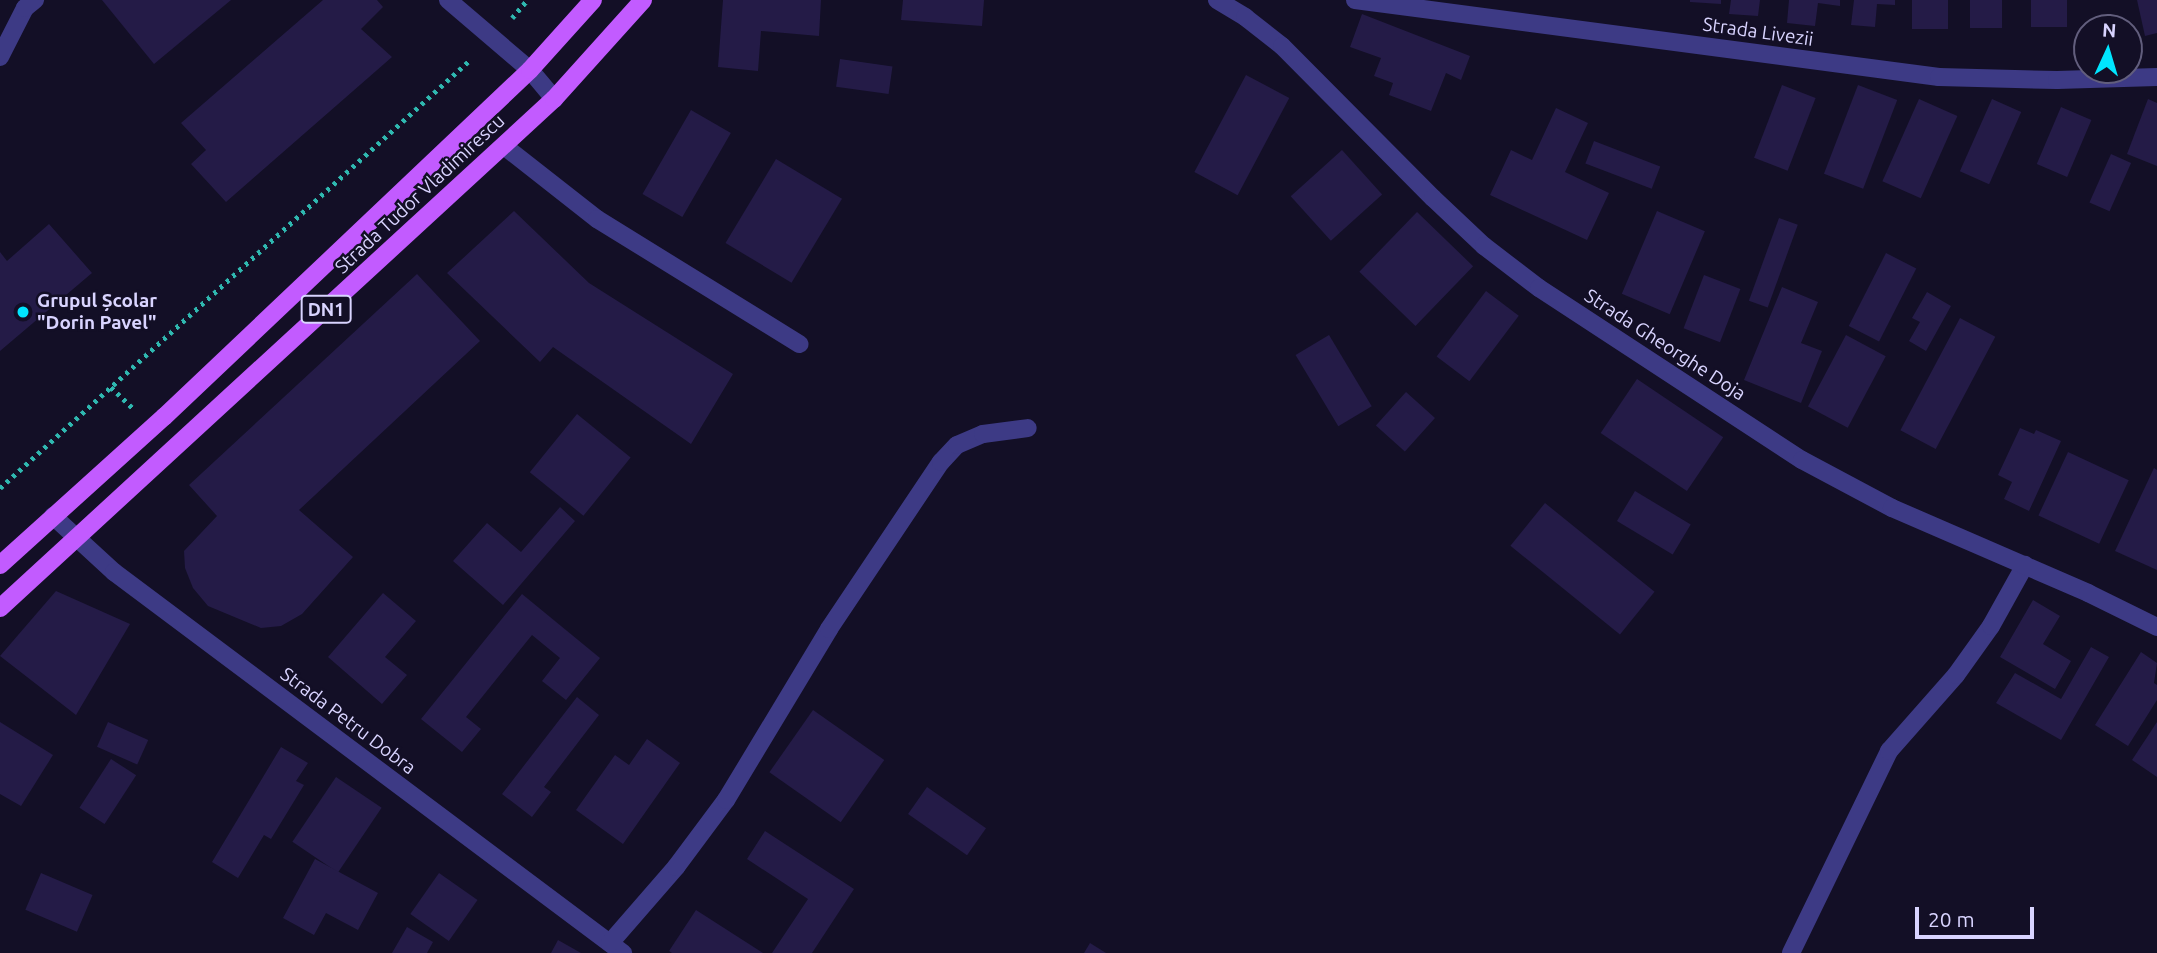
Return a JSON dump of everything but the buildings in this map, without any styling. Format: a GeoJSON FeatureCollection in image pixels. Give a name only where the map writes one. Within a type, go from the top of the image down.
{"type":"FeatureCollection","features":[{"type":"Feature","properties":{"kind":"main road","name":"Strada Tudor Vladimirescu"},"geometry":{"type":"LineString","coordinates":[[0,565],[164,417],[530,69],[593,0]]}},
{"type":"Feature","properties":{"kind":"main road","name":"Strada Tudor Vladimirescu"},"geometry":{"type":"LineString","coordinates":[[0,608],[554,99],[643,0]]}},
{"type":"Feature","properties":{"kind":"street"},"geometry":{"type":"LineString","coordinates":[[0,57],[25,8],[35,0]]}},
{"type":"Feature","properties":{"kind":"street"},"geometry":{"type":"LineString","coordinates":[[448,0],[530,69],[554,99]]}},
{"type":"Feature","properties":{"kind":"street","name":"Strada Gheorghe Doja"},"geometry":{"type":"LineString","coordinates":[[1217,0],[1245,17],[1282,46],[1433,198],[1484,246],[1539,288],[1802,460],[1892,509],[2025,565],[2157,627]]}},
{"type":"Feature","properties":{"kind":"street","name":"Strada Livezii"},"geometry":{"type":"LineString","coordinates":[[1355,0],[1939,77],[2057,80],[2157,77]]}},
{"type":"Feature","properties":{"kind":"street"},"geometry":{"type":"LineString","coordinates":[[504,146],[597,219],[799,344]]}},
{"type":"Feature","properties":{"kind":"street"},"geometry":{"type":"LineString","coordinates":[[617,948],[726,800],[829,629],[941,462],[957,445],[983,434],[1028,428]]}},
{"type":"Feature","properties":{"kind":"street","name":"Strada Petru Dobra"},"geometry":{"type":"LineString","coordinates":[[53,516],[114,572],[617,948]]}},
{"type":"Feature","properties":{"kind":"street"},"geometry":{"type":"LineString","coordinates":[[1791,953],[1889,751],[1963,665],[1991,626],[2025,565]]}},
{"type":"Feature","properties":{"kind":"path"},"geometry":{"type":"LineString","coordinates":[[0,488],[495,38],[527,0]]}},
{"type":"Feature","properties":{"kind":"place","name":"Grupul Școlar \"Dorin Pavel\""},"geometry":{"type":"Point","coordinates":[23,312]}}]}
